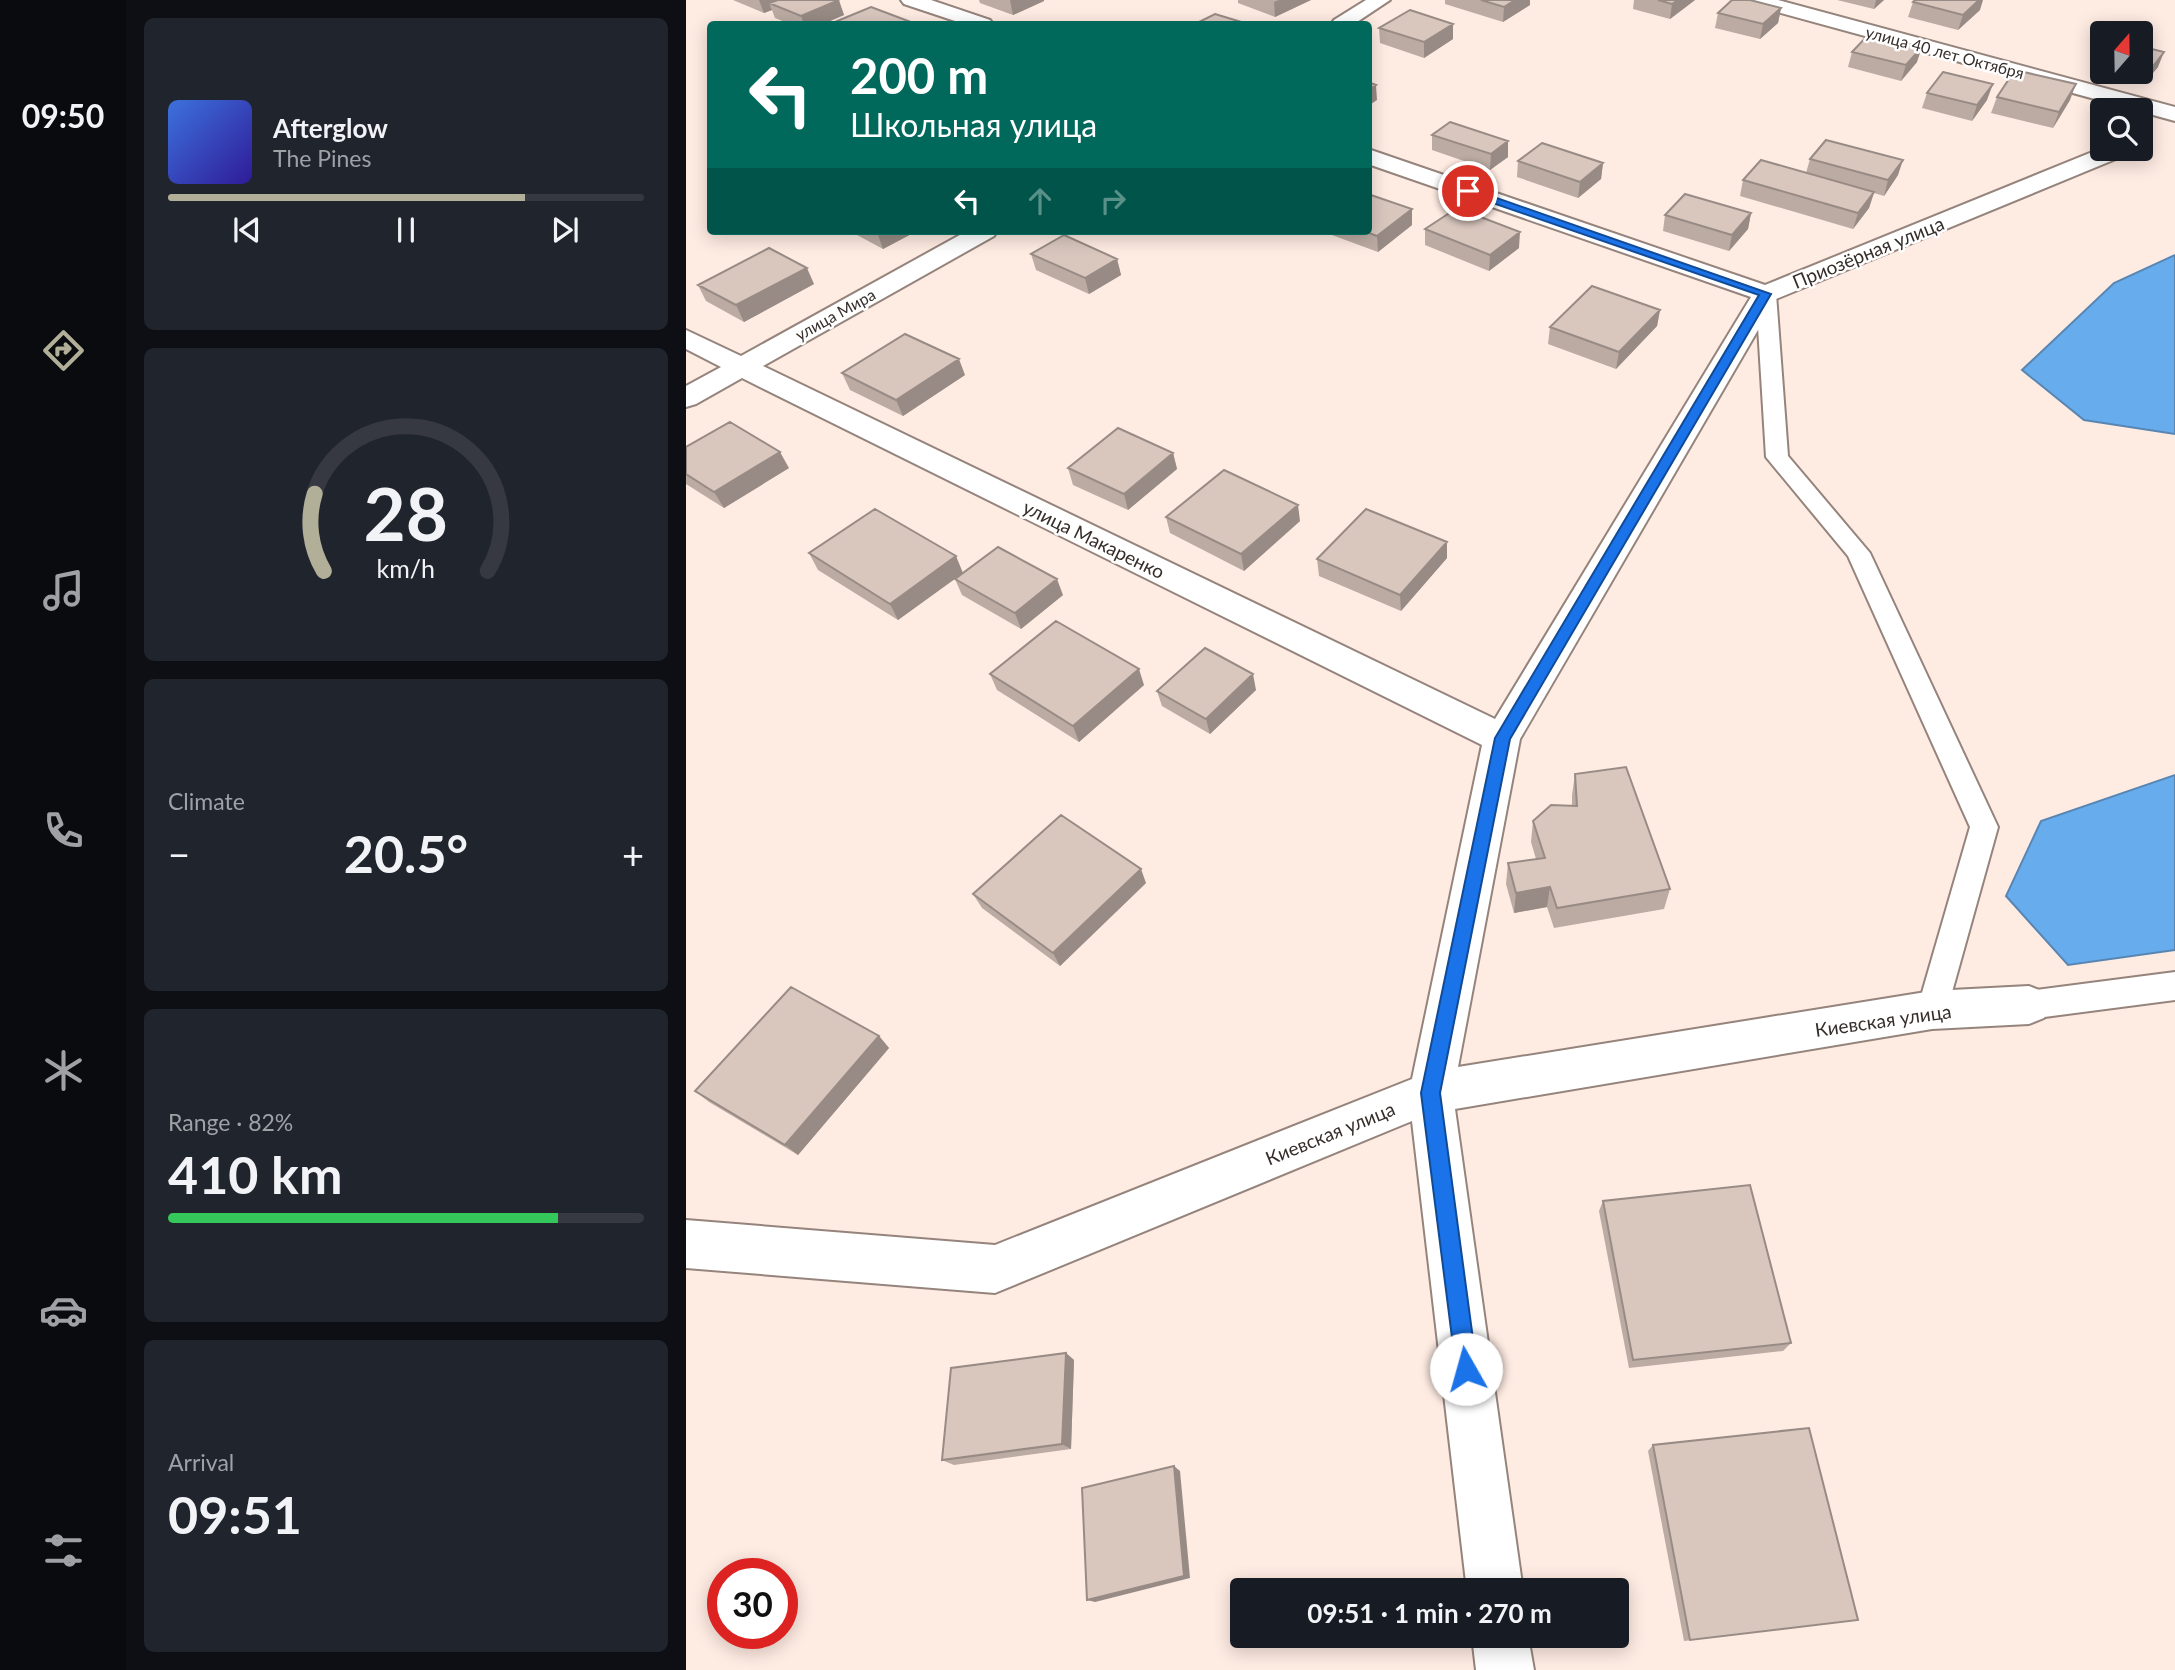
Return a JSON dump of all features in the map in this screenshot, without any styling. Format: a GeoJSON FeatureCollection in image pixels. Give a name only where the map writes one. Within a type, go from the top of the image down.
{"type":"FeatureCollection","features":[{"type":"Feature","properties":{"kind":"street"},"geometry":{"type":"LineString","coordinates":[[911,0],[974,21]]}},
{"type":"Feature","properties":{"kind":"street"},"geometry":{"type":"LineString","coordinates":[[1346,21],[1380,0]]}},
{"type":"Feature","properties":{"kind":"street","name":"улица 40 лет Октября"},"geometry":{"type":"LineString","coordinates":[[1755,0],[2171,124]]}},
{"type":"Feature","properties":{"kind":"street"},"geometry":{"type":"LineString","coordinates":[[1372,157],[1766,294],[1503,738],[1431,1093],[1492,1578]]}},
{"type":"Feature","properties":{"kind":"street","name":"Приозёрная улица"},"geometry":{"type":"LineString","coordinates":[[1766,294],[2091,161]]}},
{"type":"Feature","properties":{"kind":"street","name":"улица Мира"},"geometry":{"type":"LineString","coordinates":[[686,398],[978,235]]}},
{"type":"Feature","properties":{"kind":"street","name":"улица Макаренко"},"geometry":{"type":"LineString","coordinates":[[686,338],[1503,738]]}},
{"type":"Feature","properties":{"kind":"street","name":"Киевская улица"},"geometry":{"type":"LineString","coordinates":[[686,1244],[995,1269],[1431,1093],[1933,1010],[2029,1005]]}},
{"type":"Feature","properties":{"kind":"street"},"geometry":{"type":"LineString","coordinates":[[1502,1648],[1505,1670]]}},
{"type":"Feature","properties":{"kind":"lane"},"geometry":{"type":"LineString","coordinates":[[1766,294],[1777,457],[1858,553],[1984,827],[1933,1010]]}},
{"type":"Feature","properties":{"kind":"lane"},"geometry":{"type":"LineString","coordinates":[[2029,1005],[2175,986]]}},
{"type":"Feature","properties":{"kind":"water"},"geometry":{"type":"Polygon","coordinates":[[[2175,255],[2175,434],[2084,420],[2022,370],[2114,283],[2175,255]]]}},
{"type":"Feature","properties":{"kind":"water"},"geometry":{"type":"Polygon","coordinates":[[[2175,775],[2175,950],[2068,965],[2006,896],[2041,821],[2175,775]]]}},
{"type":"Feature","properties":{"kind":"building"},"geometry":{"type":"Polygon","coordinates":[[[778,0],[839,0],[801,16],[769,3],[778,0]]]}},
{"type":"Feature","properties":{"kind":"building"},"geometry":{"type":"Polygon","coordinates":[[[1481,0],[1515,0],[1504,7],[1481,0]]]}},
{"type":"Feature","properties":{"kind":"building"},"geometry":{"type":"Polygon","coordinates":[[[1658,0],[1678,0],[1672,4],[1658,0]]]}},
{"type":"Feature","properties":{"kind":"building"},"geometry":{"type":"Polygon","coordinates":[[[1732,0],[1750,0],[1781,8],[1763,24],[1718,13],[1732,0]]]}},
{"type":"Feature","properties":{"kind":"building"},"geometry":{"type":"Polygon","coordinates":[[[1979,0],[1963,15],[1913,2],[1979,0]]]}},
{"type":"Feature","properties":{"kind":"building"},"geometry":{"type":"Polygon","coordinates":[[[871,7],[908,21],[837,21],[871,7]]]}},
{"type":"Feature","properties":{"kind":"building"},"geometry":{"type":"Polygon","coordinates":[[[1410,10],[1453,24],[1424,42],[1379,28],[1410,10]]]}},
{"type":"Feature","properties":{"kind":"building"},"geometry":{"type":"Polygon","coordinates":[[[1215,14],[1238,21],[1201,21],[1215,14]]]}},
{"type":"Feature","properties":{"kind":"building"},"geometry":{"type":"Polygon","coordinates":[[[1869,34],[1922,47],[1906,65],[1852,52],[1869,34]]]}},
{"type":"Feature","properties":{"kind":"building"},"geometry":{"type":"Polygon","coordinates":[[[2153,49],[2164,52],[2154,65],[2153,49]]]}},
{"type":"Feature","properties":{"kind":"building"},"geometry":{"type":"Polygon","coordinates":[[[2015,70],[2076,84],[2059,112],[1997,97],[2015,70]]]}},
{"type":"Feature","properties":{"kind":"building"},"geometry":{"type":"Polygon","coordinates":[[[1943,72],[1993,84],[1977,105],[1927,93],[1943,72]]]}},
{"type":"Feature","properties":{"kind":"building"},"geometry":{"type":"Polygon","coordinates":[[[1450,122],[1508,141],[1491,154],[1432,135],[1450,122]]]}},
{"type":"Feature","properties":{"kind":"building"},"geometry":{"type":"Polygon","coordinates":[[[1826,140],[1903,160],[1888,180],[1810,159],[1826,140]]]}},
{"type":"Feature","properties":{"kind":"building"},"geometry":{"type":"Polygon","coordinates":[[[1542,143],[1603,163],[1580,182],[1518,161],[1542,143]]]}},
{"type":"Feature","properties":{"kind":"building"},"geometry":{"type":"Polygon","coordinates":[[[1761,160],[1874,192],[1858,213],[1743,180],[1761,160]]]}},
{"type":"Feature","properties":{"kind":"building"},"geometry":{"type":"Polygon","coordinates":[[[1685,194],[1751,213],[1732,235],[1665,215],[1685,194]]]}},
{"type":"Feature","properties":{"kind":"building"},"geometry":{"type":"Polygon","coordinates":[[[1372,195],[1412,209],[1377,236],[1372,234],[1372,195]]]}},
{"type":"Feature","properties":{"kind":"building"},"geometry":{"type":"Polygon","coordinates":[[[1457,208],[1520,232],[1490,255],[1425,229],[1457,208]]]}},
{"type":"Feature","properties":{"kind":"building"},"geometry":{"type":"Polygon","coordinates":[[[1064,235],[1117,259],[1085,278],[1031,254],[1064,235]]]}},
{"type":"Feature","properties":{"kind":"building"},"geometry":{"type":"Polygon","coordinates":[[[769,248],[807,268],[736,305],[698,285],[769,248]]]}},
{"type":"Feature","properties":{"kind":"building"},"geometry":{"type":"Polygon","coordinates":[[[1592,286],[1660,310],[1619,352],[1550,327],[1592,286]]]}},
{"type":"Feature","properties":{"kind":"building"},"geometry":{"type":"Polygon","coordinates":[[[905,334],[959,359],[896,400],[842,373],[905,334]]]}},
{"type":"Feature","properties":{"kind":"building"},"geometry":{"type":"Polygon","coordinates":[[[730,422],[780,452],[714,492],[686,474],[686,447],[730,422]]]}},
{"type":"Feature","properties":{"kind":"building"},"geometry":{"type":"Polygon","coordinates":[[[1118,428],[1173,453],[1124,494],[1068,468],[1118,428]]]}},
{"type":"Feature","properties":{"kind":"building"},"geometry":{"type":"Polygon","coordinates":[[[1224,470],[1298,505],[1241,554],[1166,517],[1224,470]]]}},
{"type":"Feature","properties":{"kind":"building"},"geometry":{"type":"Polygon","coordinates":[[[875,509],[956,556],[890,604],[809,553],[875,509]]]}},
{"type":"Feature","properties":{"kind":"building"},"geometry":{"type":"Polygon","coordinates":[[[1366,509],[1447,542],[1400,595],[1317,559],[1366,509]]]}},
{"type":"Feature","properties":{"kind":"building"},"geometry":{"type":"Polygon","coordinates":[[[998,547],[1057,579],[1015,613],[955,579],[998,547]]]}},
{"type":"Feature","properties":{"kind":"building"},"geometry":{"type":"Polygon","coordinates":[[[1056,621],[1139,669],[1073,726],[990,674],[1056,621]]]}},
{"type":"Feature","properties":{"kind":"building"},"geometry":{"type":"Polygon","coordinates":[[[1205,648],[1253,674],[1206,719],[1157,691],[1205,648]]]}},
{"type":"Feature","properties":{"kind":"building"},"geometry":{"type":"Polygon","coordinates":[[[1626,767],[1670,889],[1557,908],[1550,887],[1516,893],[1508,863],[1545,858],[1533,821],[1551,805],[1577,806],[1575,774],[1626,767]]]}},
{"type":"Feature","properties":{"kind":"building"},"geometry":{"type":"Polygon","coordinates":[[[1061,815],[1141,869],[1053,953],[973,894],[1061,815]]]}},
{"type":"Feature","properties":{"kind":"building"},"geometry":{"type":"Polygon","coordinates":[[[791,987],[879,1036],[785,1145],[695,1091],[791,987]]]}},
{"type":"Feature","properties":{"kind":"building"},"geometry":{"type":"Polygon","coordinates":[[[1750,1185],[1791,1343],[1633,1360],[1603,1201],[1750,1185]]]}},
{"type":"Feature","properties":{"kind":"building"},"geometry":{"type":"Polygon","coordinates":[[[1066,1353],[1062,1444],[942,1460],[951,1368],[1066,1353]]]}},
{"type":"Feature","properties":{"kind":"building"},"geometry":{"type":"Polygon","coordinates":[[[1809,1428],[1858,1620],[1690,1640],[1653,1445],[1809,1428]]]}},
{"type":"Feature","properties":{"kind":"building"},"geometry":{"type":"Polygon","coordinates":[[[1174,1466],[1184,1576],[1087,1600],[1082,1488],[1174,1466]]]}},
{"type":"Feature","properties":{"kind":"route"},"geometry":{"type":"LineString","coordinates":[[1466,1369],[1431,1093],[1503,738],[1766,294],[1468,191]]}}]}
